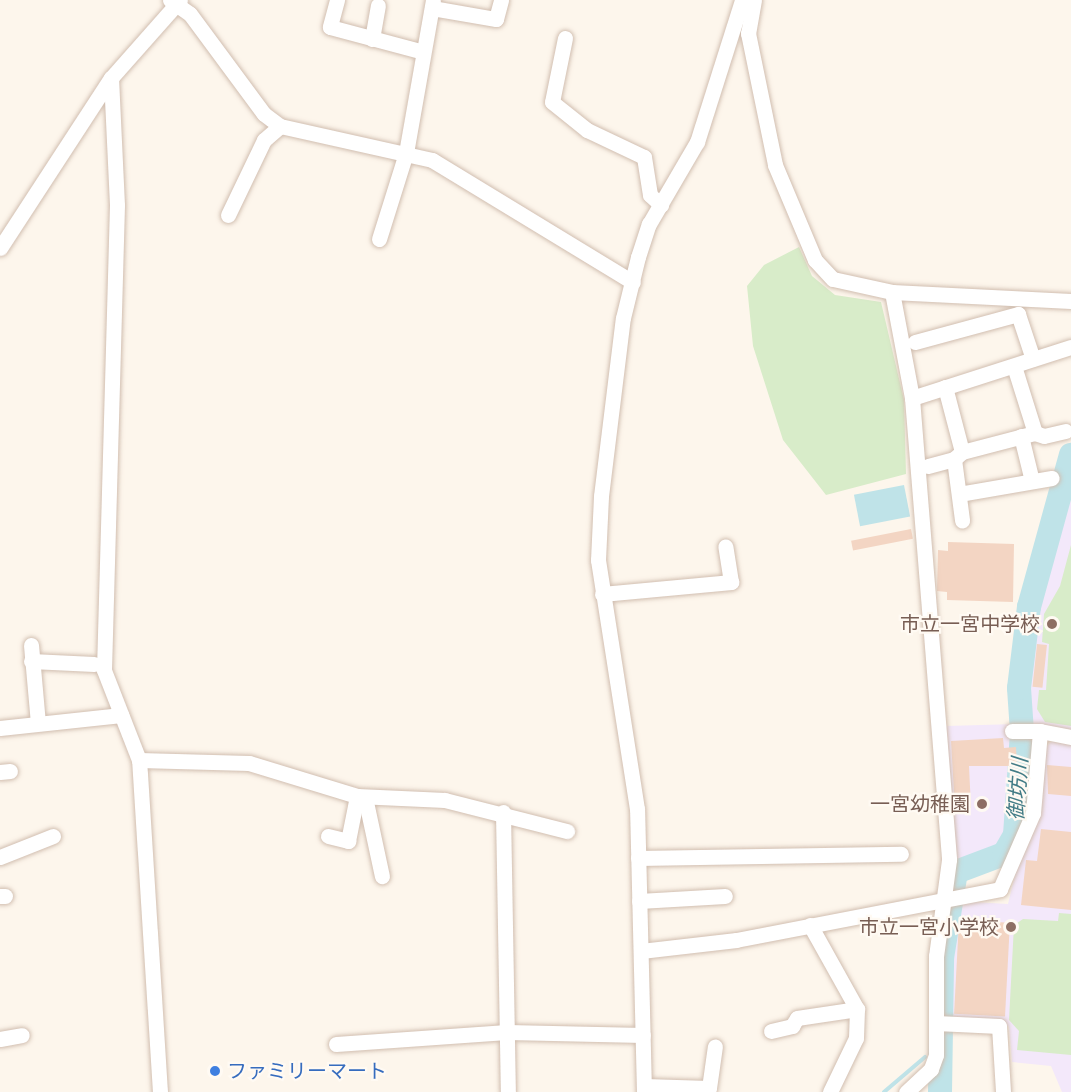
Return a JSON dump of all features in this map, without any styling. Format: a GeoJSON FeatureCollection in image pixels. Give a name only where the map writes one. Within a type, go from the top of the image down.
{"type":"FeatureCollection","features":[{"type":"Feature","properties":{"kind":"street"},"geometry":{"type":"LineString","coordinates":[[337,0],[330,27],[423,52]]}},
{"type":"Feature","properties":{"kind":"street"},"geometry":{"type":"LineString","coordinates":[[379,239],[406,153],[432,4],[496,19],[501,0]]}},
{"type":"Feature","properties":{"kind":"street"},"geometry":{"type":"LineString","coordinates":[[715,1046],[709,1088],[644,1089],[634,759],[602,594],[601,496],[623,318],[649,224],[697,142],[742,0]]}},
{"type":"Feature","properties":{"kind":"street"},"geometry":{"type":"LineString","coordinates":[[754,0],[748,33],[774,165],[800,230],[815,260],[833,279],[892,292],[1071,301]]}},
{"type":"Feature","properties":{"kind":"street"},"geometry":{"type":"LineString","coordinates":[[0,248],[111,78],[176,1],[212,39],[264,114],[280,126],[432,160],[633,282]]}},
{"type":"Feature","properties":{"kind":"street"},"geometry":{"type":"LineString","coordinates":[[372,39],[378,6]]}},
{"type":"Feature","properties":{"kind":"street"},"geometry":{"type":"LineString","coordinates":[[565,38],[552,102],[587,130],[644,157],[650,195],[661,205]]}},
{"type":"Feature","properties":{"kind":"street"},"geometry":{"type":"LineString","coordinates":[[111,78],[117,205],[104,670],[139,760],[160,1092]]}},
{"type":"Feature","properties":{"kind":"street"},"geometry":{"type":"LineString","coordinates":[[228,215],[264,140],[280,126]]}},
{"type":"Feature","properties":{"kind":"street"},"geometry":{"type":"LineString","coordinates":[[892,292],[916,396],[951,896],[936,956],[941,1023],[931,1069],[906,1092]]}},
{"type":"Feature","properties":{"kind":"street"},"geometry":{"type":"LineString","coordinates":[[915,342],[1018,314],[1033,359]]}},
{"type":"Feature","properties":{"kind":"street"},"geometry":{"type":"LineString","coordinates":[[916,396],[1071,347]]}},
{"type":"Feature","properties":{"kind":"street"},"geometry":{"type":"LineString","coordinates":[[1014,366],[1028,434],[1032,477]]}},
{"type":"Feature","properties":{"kind":"street"},"geometry":{"type":"LineString","coordinates":[[945,387],[958,455],[959,494],[963,520]]}},
{"type":"Feature","properties":{"kind":"street"},"geometry":{"type":"LineString","coordinates":[[928,466],[1028,434],[1044,436],[1065,431]]}},
{"type":"Feature","properties":{"kind":"street"},"geometry":{"type":"LineString","coordinates":[[959,494],[1032,477],[1052,478]]}},
{"type":"Feature","properties":{"kind":"street"},"geometry":{"type":"LineString","coordinates":[[602,594],[731,582],[725,546]]}},
{"type":"Feature","properties":{"kind":"street"},"geometry":{"type":"LineString","coordinates":[[31,645],[38,723]]}},
{"type":"Feature","properties":{"kind":"street"},"geometry":{"type":"LineString","coordinates":[[31,661],[94,664]]}},
{"type":"Feature","properties":{"kind":"street"},"geometry":{"type":"LineString","coordinates":[[0,728],[121,715]]}},
{"type":"Feature","properties":{"kind":"street"},"geometry":{"type":"LineString","coordinates":[[1012,731],[1035,731],[1071,737]]}},
{"type":"Feature","properties":{"kind":"street"},"geometry":{"type":"LineString","coordinates":[[641,951],[810,925],[951,896],[999,889],[1005,881],[1033,813],[1035,731]]}},
{"type":"Feature","properties":{"kind":"street"},"geometry":{"type":"LineString","coordinates":[[139,760],[249,764],[361,796],[445,800],[503,812],[567,831]]}},
{"type":"Feature","properties":{"kind":"street"},"geometry":{"type":"LineString","coordinates":[[328,836],[348,841],[361,796]]}},
{"type":"Feature","properties":{"kind":"street"},"geometry":{"type":"LineString","coordinates":[[361,796],[382,876]]}},
{"type":"Feature","properties":{"kind":"street"},"geometry":{"type":"LineString","coordinates":[[503,812],[508,1092]]}},
{"type":"Feature","properties":{"kind":"street"},"geometry":{"type":"LineString","coordinates":[[0,857],[53,836]]}},
{"type":"Feature","properties":{"kind":"street"},"geometry":{"type":"LineString","coordinates":[[638,858],[902,854]]}},
{"type":"Feature","properties":{"kind":"street"},"geometry":{"type":"LineString","coordinates":[[639,901],[724,896]]}},
{"type":"Feature","properties":{"kind":"street"},"geometry":{"type":"LineString","coordinates":[[810,925],[857,1009],[856,1038],[830,1092]]}},
{"type":"Feature","properties":{"kind":"street"},"geometry":{"type":"LineString","coordinates":[[771,1031],[792,1026],[797,1018],[857,1009]]}},
{"type":"Feature","properties":{"kind":"street"},"geometry":{"type":"LineString","coordinates":[[941,1023],[999,1026],[1003,1092]]}},
{"type":"Feature","properties":{"kind":"street"},"geometry":{"type":"LineString","coordinates":[[336,1044],[507,1032],[643,1035]]}},
{"type":"Feature","properties":{"kind":"street"},"geometry":{"type":"LineString","coordinates":[[0,1039],[22,1035]]}},
{"type":"Feature","properties":{"kind":"shaded area","name":"市立一宮中学校"},"geometry":{"type":"Polygon","coordinates":[[[1071,490],[1071,731],[1033,724],[1028,693],[1035,604],[1071,490]]]}},
{"type":"Feature","properties":{"kind":"shaded area","name":"一宮幼稚園"},"geometry":{"type":"Polygon","coordinates":[[[1017,724],[1019,773],[1005,848],[957,864],[946,779],[946,726],[1017,724]]]}},
{"type":"Feature","properties":{"kind":"shaded area","name":"市立一宮小学校"},"geometry":{"type":"Polygon","coordinates":[[[1053,740],[1071,743],[1071,1092],[1062,1092],[1051,1066],[1012,1062],[1009,1027],[1003,1022],[948,1019],[946,949],[956,901],[1008,904],[1045,748],[1053,740]]]}},
{"type":"Feature","properties":{"kind":"green space"},"geometry":{"type":"Polygon","coordinates":[[[799,247],[812,276],[835,295],[881,302],[904,400],[906,474],[826,495],[783,440],[753,346],[747,286],[764,265],[799,247]]]}},
{"type":"Feature","properties":{"kind":"green space"},"geometry":{"type":"Polygon","coordinates":[[[1071,545],[1071,726],[1045,722],[1037,709],[1039,690],[1046,690],[1049,644],[1042,642],[1044,614],[1060,586],[1071,545]]]}},
{"type":"Feature","properties":{"kind":"green space"},"geometry":{"type":"Polygon","coordinates":[[[1059,913],[1071,914],[1071,1055],[1017,1050],[1019,1031],[1009,1020],[1014,925],[1023,919],[1058,921],[1059,913]]]}},
{"type":"Feature","properties":{"kind":"water"},"geometry":{"type":"Polygon","coordinates":[[[904,485],[910,516],[860,526],[854,495],[904,485]]]}},
{"type":"Feature","properties":{"kind":"building"},"geometry":{"type":"Polygon","coordinates":[[[911,529],[913,539],[853,550],[851,541],[911,529]]]}},
{"type":"Feature","properties":{"kind":"building"},"geometry":{"type":"Polygon","coordinates":[[[948,542],[1014,544],[1013,602],[947,600],[947,592],[937,591],[938,550],[948,551],[948,542]]]}},
{"type":"Feature","properties":{"kind":"building"},"geometry":{"type":"Polygon","coordinates":[[[1037,644],[1047,645],[1042,688],[1033,687],[1037,644]]]}},
{"type":"Feature","properties":{"kind":"building"},"geometry":{"type":"Polygon","coordinates":[[[1003,738],[1004,748],[1016,747],[1017,766],[969,766],[971,808],[955,809],[951,741],[1003,738]]]}},
{"type":"Feature","properties":{"kind":"building"},"geometry":{"type":"Polygon","coordinates":[[[1047,765],[1071,767],[1071,796],[1048,794],[1047,765]]]}},
{"type":"Feature","properties":{"kind":"building"},"geometry":{"type":"Polygon","coordinates":[[[1041,829],[1071,832],[1071,910],[1021,905],[1026,860],[1037,861],[1041,829]]]}},
{"type":"Feature","properties":{"kind":"building"},"geometry":{"type":"Polygon","coordinates":[[[959,920],[1010,923],[1005,1017],[954,1014],[959,920]]]}},
{"type":"Feature","properties":{"kind":"waterway","name":"御坊川"},"geometry":{"type":"LineString","coordinates":[[940,1092],[942,958],[956,872],[1004,854],[1015,835],[1022,732],[1019,688],[1029,607],[1071,455]]}},
{"type":"Feature","properties":{"kind":"waterway"},"geometry":{"type":"LineString","coordinates":[[884,1092],[925,1057]]}},
{"type":"Feature","properties":{"kind":"place","name":"市立一宮中学校"},"geometry":{"type":"Point","coordinates":[1052,624]}},
{"type":"Feature","properties":{"kind":"place","name":"一宮幼稚園"},"geometry":{"type":"Point","coordinates":[982,804]}},
{"type":"Feature","properties":{"kind":"place","name":"市立一宮小学校"},"geometry":{"type":"Point","coordinates":[1011,927]}},
{"type":"Feature","properties":{"kind":"place","name":"ファミリーマート"},"geometry":{"type":"Point","coordinates":[215,1071]}}]}
